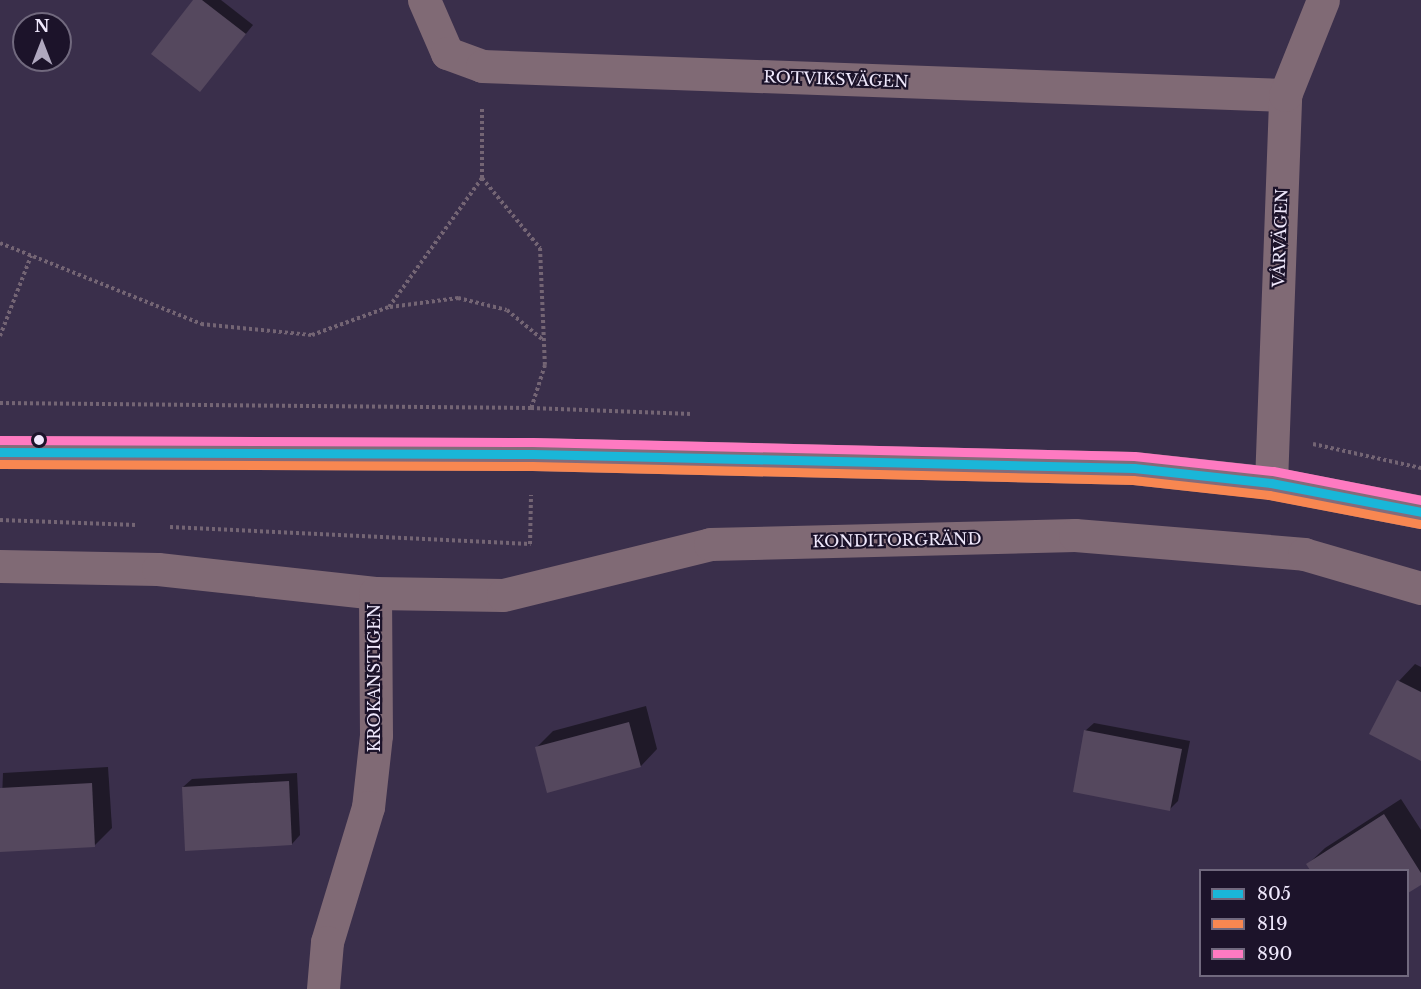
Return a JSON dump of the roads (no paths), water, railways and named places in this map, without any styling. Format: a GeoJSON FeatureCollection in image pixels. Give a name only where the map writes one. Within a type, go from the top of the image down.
{"type":"FeatureCollection","features":[{"type":"Feature","properties":{"kind":"main road"},"geometry":{"type":"LineString","coordinates":[[0,452],[531,454],[1122,467],[1271,483],[1421,512]]}},
{"type":"Feature","properties":{"kind":"street","name":"ROTVIKSVÄGEN"},"geometry":{"type":"LineString","coordinates":[[424,0],[447,53],[482,66],[1285,95]]}},
{"type":"Feature","properties":{"kind":"street","name":"VÅRVÄGEN"},"geometry":{"type":"LineString","coordinates":[[1271,483],[1285,95],[1323,0]]}},
{"type":"Feature","properties":{"kind":"street","name":"KONDITORGRÄND"},"geometry":{"type":"LineString","coordinates":[[375,593],[503,595],[710,544],[1075,535],[1304,554],[1421,588]]}},
{"type":"Feature","properties":{"kind":"street","name":"KROKANSTIGEN"},"geometry":{"type":"LineString","coordinates":[[0,566],[158,569],[375,593],[376,735],[368,807],[327,942],[323,989]]}}]}
